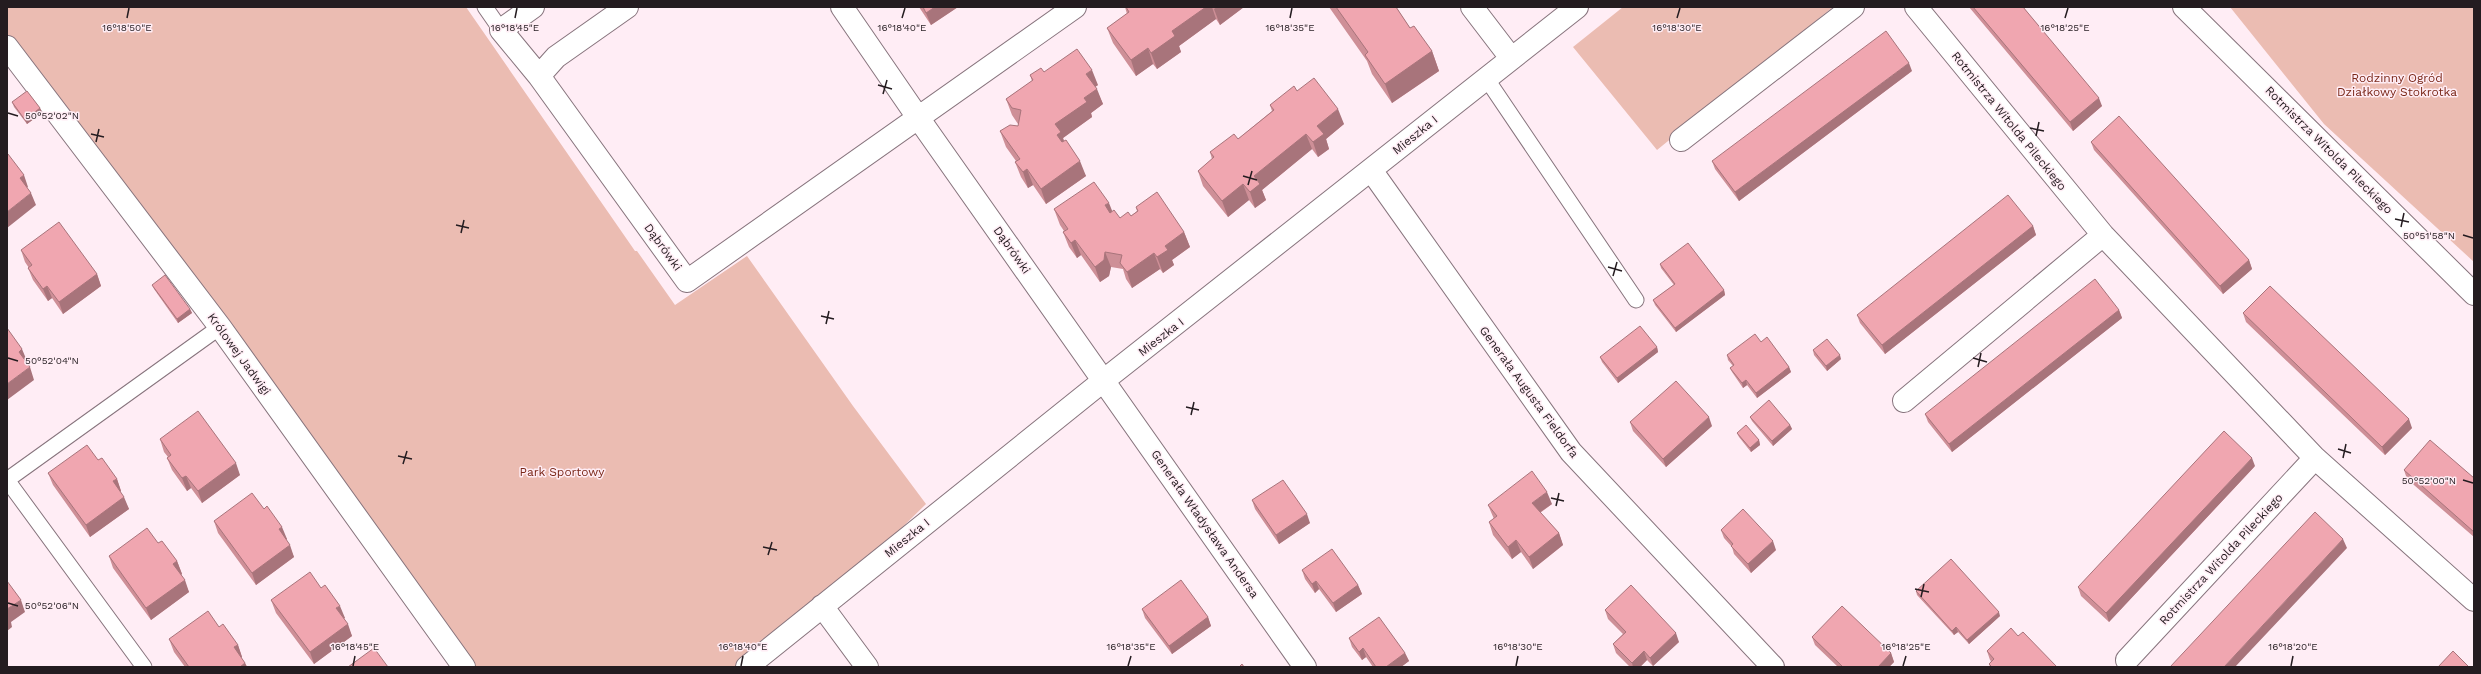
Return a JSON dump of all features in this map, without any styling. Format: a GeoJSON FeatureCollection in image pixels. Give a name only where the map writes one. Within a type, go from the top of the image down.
{"type":"FeatureCollection","features":[{"type":"Feature","properties":{"kind":"street"},"geometry":{"type":"LineString","coordinates":[[533,7],[501,30],[539,76],[556,57],[627,7]]}},
{"type":"Feature","properties":{"kind":"street","name":"Dąbrówki"},"geometry":{"type":"LineString","coordinates":[[842,7],[1103,381]]}},
{"type":"Feature","properties":{"kind":"street"},"geometry":{"type":"LineString","coordinates":[[919,119],[1075,7]]}},
{"type":"Feature","properties":{"kind":"street"},"geometry":{"type":"LineString","coordinates":[[1472,7],[1511,58]]}},
{"type":"Feature","properties":{"kind":"street","name":"Mieszka I"},"geometry":{"type":"LineString","coordinates":[[747,667],[1103,381],[1576,7]]}},
{"type":"Feature","properties":{"kind":"street"},"geometry":{"type":"LineString","coordinates":[[1681,140],[1853,7]]}},
{"type":"Feature","properties":{"kind":"street","name":"Rotmistrza Witolda Pileckiego"},"geometry":{"type":"LineString","coordinates":[[1916,7],[2103,235],[2315,458],[2474,600]]}},
{"type":"Feature","properties":{"kind":"street","name":"Rotmistrza Witolda Pileckiego"},"geometry":{"type":"LineString","coordinates":[[2184,7],[2474,294]]}},
{"type":"Feature","properties":{"kind":"street","name":"Królowej Jadwigi"},"geometry":{"type":"LineString","coordinates":[[7,47],[220,327],[464,667]]}},
{"type":"Feature","properties":{"kind":"street","name":"Dąbrówki"},"geometry":{"type":"LineString","coordinates":[[539,76],[687,281],[738,242],[919,119]]}},
{"type":"Feature","properties":{"kind":"street","name":"Generała Augusta Fieldorfa"},"geometry":{"type":"LineString","coordinates":[[1371,170],[1571,452],[1773,667]]}},
{"type":"Feature","properties":{"kind":"street"},"geometry":{"type":"LineString","coordinates":[[1904,401],[2103,235]]}},
{"type":"Feature","properties":{"kind":"street","name":"Generała Władysława Andersa"},"geometry":{"type":"LineString","coordinates":[[1103,381],[1305,667]]}},
{"type":"Feature","properties":{"kind":"street","name":"Rotmistrza Witolda Pileckiego"},"geometry":{"type":"LineString","coordinates":[[2127,660],[2315,458]]}},
{"type":"Feature","properties":{"kind":"street"},"geometry":{"type":"LineString","coordinates":[[822,606],[866,667]]}},
{"type":"Feature","properties":{"kind":"lane"},"geometry":{"type":"LineString","coordinates":[[485,7],[501,30]]}},
{"type":"Feature","properties":{"kind":"lane"},"geometry":{"type":"LineString","coordinates":[[1486,78],[1636,300]]}},
{"type":"Feature","properties":{"kind":"lane"},"geometry":{"type":"LineString","coordinates":[[144,667],[7,480],[220,327]]}},
{"type":"Feature","properties":{"kind":"green space","name":"Park Sportowy"},"geometry":{"type":"Polygon","coordinates":[[[7,7],[466,7],[635,251],[637,251],[675,305],[747,256],[853,406],[926,504],[822,606],[747,667],[462,667],[7,40],[7,7]]]}},
{"type":"Feature","properties":{"kind":"green space"},"geometry":{"type":"Polygon","coordinates":[[[1623,7],[1833,7],[1657,150],[1573,47],[1623,7]]]}},
{"type":"Feature","properties":{"kind":"green space","name":"Rodzinny Ogród Działkowy Stokrotka"},"geometry":{"type":"Polygon","coordinates":[[[2230,7],[2474,7],[2474,262],[2324,124],[2230,7]]]}},
{"type":"Feature","properties":{"kind":"building"},"geometry":{"type":"Polygon","coordinates":[[[923,7],[935,7],[926,13],[923,7]]]}},
{"type":"Feature","properties":{"kind":"building"},"geometry":{"type":"Polygon","coordinates":[[[1126,7],[1206,7],[1172,31],[1175,36],[1151,53],[1148,48],[1131,60],[1107,28],[1129,12],[1126,7]]]}},
{"type":"Feature","properties":{"kind":"building"},"geometry":{"type":"Polygon","coordinates":[[[1336,7],[1396,7],[1410,28],[1414,26],[1432,51],[1385,84],[1365,55],[1368,52],[1336,7]]]}},
{"type":"Feature","properties":{"kind":"building"},"geometry":{"type":"Polygon","coordinates":[[[1973,7],[2023,7],[2099,98],[2070,122],[1973,7]]]}},
{"type":"Feature","properties":{"kind":"building"},"geometry":{"type":"Polygon","coordinates":[[[1886,31],[1909,63],[1735,192],[1712,161],[1886,31]]]}},
{"type":"Feature","properties":{"kind":"building"},"geometry":{"type":"Polygon","coordinates":[[[1077,49],[1092,70],[1086,74],[1097,89],[1084,98],[1087,102],[1055,124],[1061,132],[1057,135],[1062,142],[1066,140],[1080,161],[1041,189],[1027,169],[1023,172],[1015,162],[1020,159],[1000,131],[1010,125],[1018,126],[1021,110],[1012,108],[1006,99],[1033,80],[1030,75],[1041,68],[1044,72],[1077,49]]]}},
{"type":"Feature","properties":{"kind":"building"},"geometry":{"type":"Polygon","coordinates":[[[1314,78],[1338,109],[1317,126],[1324,134],[1313,142],[1306,134],[1254,176],[1260,184],[1250,192],[1243,184],[1222,201],[1198,171],[1214,157],[1210,152],[1234,134],[1238,139],[1274,110],[1270,105],[1294,86],[1297,91],[1314,78]]]}},
{"type":"Feature","properties":{"kind":"building"},"geometry":{"type":"Polygon","coordinates":[[[27,91],[40,108],[25,120],[12,102],[27,91]]]}},
{"type":"Feature","properties":{"kind":"building"},"geometry":{"type":"Polygon","coordinates":[[[2119,116],[2249,260],[2220,286],[2091,142],[2119,116]]]}},
{"type":"Feature","properties":{"kind":"building"},"geometry":{"type":"Polygon","coordinates":[[[8,154],[24,175],[20,178],[31,193],[7,212],[7,155],[8,154]]]}},
{"type":"Feature","properties":{"kind":"building"},"geometry":{"type":"Polygon","coordinates":[[[1094,182],[1109,203],[1105,205],[1110,213],[1114,210],[1120,218],[1128,212],[1131,216],[1138,211],[1136,207],[1157,192],[1184,232],[1165,246],[1168,250],[1157,257],[1154,253],[1127,272],[1120,263],[1122,255],[1105,252],[1104,260],[1095,267],[1075,240],[1071,243],[1063,232],[1068,229],[1054,209],[1094,182]]]}},
{"type":"Feature","properties":{"kind":"building"},"geometry":{"type":"Polygon","coordinates":[[[2008,195],[2033,226],[1882,345],[1857,315],[2008,195]]]}},
{"type":"Feature","properties":{"kind":"building"},"geometry":{"type":"Polygon","coordinates":[[[59,222],[97,274],[59,302],[47,286],[43,289],[28,268],[32,265],[21,250],[59,222]]]}},
{"type":"Feature","properties":{"kind":"building"},"geometry":{"type":"Polygon","coordinates":[[[1688,243],[1724,290],[1675,328],[1653,300],[1675,284],[1660,264],[1688,243]]]}},
{"type":"Feature","properties":{"kind":"building"},"geometry":{"type":"Polygon","coordinates":[[[165,275],[190,309],[177,319],[152,285],[165,275]]]}},
{"type":"Feature","properties":{"kind":"building"},"geometry":{"type":"Polygon","coordinates":[[[2095,279],[2119,310],[1949,444],[1925,414],[2095,279]]]}},
{"type":"Feature","properties":{"kind":"building"},"geometry":{"type":"Polygon","coordinates":[[[2270,286],[2409,419],[2382,447],[2243,313],[2270,286]]]}},
{"type":"Feature","properties":{"kind":"building"},"geometry":{"type":"Polygon","coordinates":[[[1640,326],[1657,347],[1617,378],[1600,357],[1640,326]]]}},
{"type":"Feature","properties":{"kind":"building"},"geometry":{"type":"Polygon","coordinates":[[[7,328],[22,349],[19,352],[30,367],[7,384],[7,328]]]}},
{"type":"Feature","properties":{"kind":"building"},"geometry":{"type":"Polygon","coordinates":[[[1755,334],[1761,342],[1767,337],[1789,367],[1756,393],[1746,380],[1742,383],[1730,368],[1734,365],[1727,355],[1755,334]]]}},
{"type":"Feature","properties":{"kind":"building"},"geometry":{"type":"Polygon","coordinates":[[[1827,339],[1840,355],[1826,366],[1813,350],[1827,339]]]}},
{"type":"Feature","properties":{"kind":"building"},"geometry":{"type":"Polygon","coordinates":[[[1676,381],[1709,417],[1663,459],[1630,422],[1676,381]]]}},
{"type":"Feature","properties":{"kind":"building"},"geometry":{"type":"Polygon","coordinates":[[[1769,400],[1790,425],[1772,441],[1750,417],[1769,400]]]}},
{"type":"Feature","properties":{"kind":"building"},"geometry":{"type":"Polygon","coordinates":[[[198,411],[236,463],[198,491],[186,476],[182,478],[167,458],[171,455],[160,439],[198,411]]]}},
{"type":"Feature","properties":{"kind":"building"},"geometry":{"type":"Polygon","coordinates":[[[1746,425],[1759,440],[1750,448],[1737,433],[1746,425]]]}},
{"type":"Feature","properties":{"kind":"building"},"geometry":{"type":"Polygon","coordinates":[[[2224,431],[2252,458],[2106,613],[2078,587],[2224,431]]]}},
{"type":"Feature","properties":{"kind":"building"},"geometry":{"type":"Polygon","coordinates":[[[2430,440],[2474,478],[2474,532],[2404,470],[2430,440]]]}},
{"type":"Feature","properties":{"kind":"building"},"geometry":{"type":"Polygon","coordinates":[[[87,445],[98,460],[102,458],[117,479],[113,481],[124,497],[86,525],[48,473],[87,445]]]}},
{"type":"Feature","properties":{"kind":"building"},"geometry":{"type":"Polygon","coordinates":[[[1532,471],[1547,492],[1532,503],[1559,533],[1529,557],[1516,540],[1508,547],[1489,522],[1497,516],[1488,505],[1532,471]]]}},
{"type":"Feature","properties":{"kind":"building"},"geometry":{"type":"Polygon","coordinates":[[[1283,480],[1307,514],[1276,535],[1252,500],[1283,480]]]}},
{"type":"Feature","properties":{"kind":"building"},"geometry":{"type":"Polygon","coordinates":[[[252,493],[264,509],[267,506],[282,527],[279,529],[290,545],[252,573],[214,521],[252,493]]]}},
{"type":"Feature","properties":{"kind":"building"},"geometry":{"type":"Polygon","coordinates":[[[1743,509],[1773,541],[1748,564],[1731,546],[1733,544],[1721,530],[1743,509]]]}},
{"type":"Feature","properties":{"kind":"building"},"geometry":{"type":"Polygon","coordinates":[[[2315,512],[2343,539],[2224,667],[2170,667],[2315,512]]]}},
{"type":"Feature","properties":{"kind":"building"},"geometry":{"type":"Polygon","coordinates":[[[147,528],[158,543],[162,541],[177,561],[173,564],[185,580],[146,608],[109,556],[147,528]]]}},
{"type":"Feature","properties":{"kind":"building"},"geometry":{"type":"Polygon","coordinates":[[[1332,549],[1358,585],[1333,603],[1316,581],[1312,584],[1302,570],[1332,549]]]}},
{"type":"Feature","properties":{"kind":"building"},"geometry":{"type":"Polygon","coordinates":[[[1951,559],[1999,612],[1967,640],[1956,627],[1952,631],[1916,591],[1951,559]]]}},
{"type":"Feature","properties":{"kind":"building"},"geometry":{"type":"Polygon","coordinates":[[[310,572],[321,588],[325,585],[340,606],[336,608],[348,624],[310,652],[271,600],[310,572]]]}},
{"type":"Feature","properties":{"kind":"building"},"geometry":{"type":"Polygon","coordinates":[[[1181,580],[1208,617],[1169,646],[1142,609],[1181,580]]]}},
{"type":"Feature","properties":{"kind":"building"},"geometry":{"type":"Polygon","coordinates":[[[7,581],[21,600],[7,609],[7,581]]]}},
{"type":"Feature","properties":{"kind":"building"},"geometry":{"type":"Polygon","coordinates":[[[1631,585],[1676,633],[1650,658],[1644,651],[1632,663],[1613,644],[1626,632],[1605,610],[1631,585]]]}},
{"type":"Feature","properties":{"kind":"building"},"geometry":{"type":"Polygon","coordinates":[[[1842,606],[1891,653],[1878,667],[1843,667],[1812,637],[1842,606]]]}},
{"type":"Feature","properties":{"kind":"building"},"geometry":{"type":"Polygon","coordinates":[[[208,611],[219,627],[223,624],[238,645],[234,647],[245,663],[240,667],[189,667],[169,639],[208,611]]]}},
{"type":"Feature","properties":{"kind":"building"},"geometry":{"type":"Polygon","coordinates":[[[1379,617],[1405,653],[1386,667],[1376,667],[1363,648],[1359,652],[1349,638],[1379,617]]]}},
{"type":"Feature","properties":{"kind":"building"},"geometry":{"type":"Polygon","coordinates":[[[2011,628],[2018,636],[2023,632],[2057,667],[1992,667],[1989,664],[1994,659],[1987,651],[2011,628]]]}},
{"type":"Feature","properties":{"kind":"building"},"geometry":{"type":"Polygon","coordinates":[[[374,648],[388,667],[348,667],[374,648]]]}},
{"type":"Feature","properties":{"kind":"building"},"geometry":{"type":"Polygon","coordinates":[[[2453,651],[2469,667],[2438,667],[2453,651]]]}}]}
